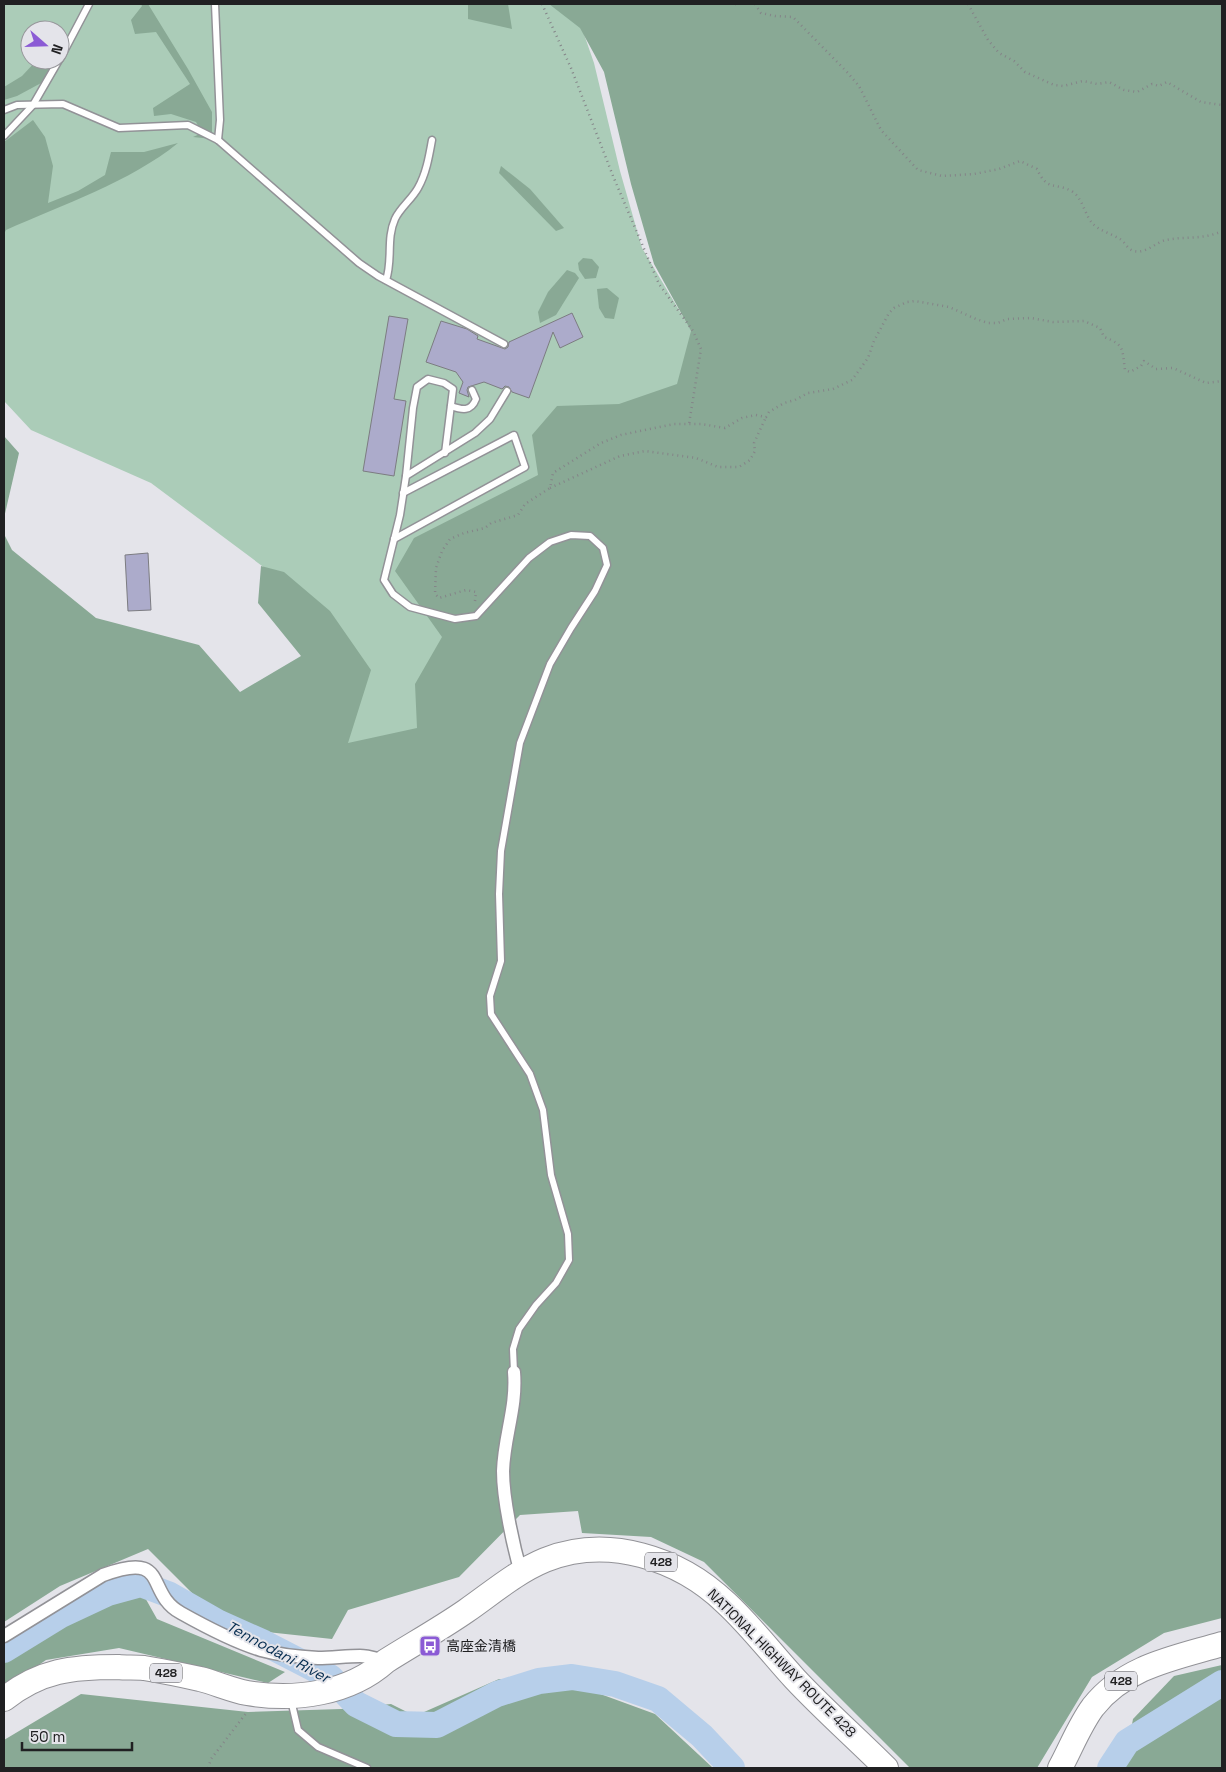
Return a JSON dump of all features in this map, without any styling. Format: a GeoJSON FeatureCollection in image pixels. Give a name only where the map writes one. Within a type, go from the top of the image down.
{"type":"FeatureCollection","features":[{"type":"Feature","properties":{"kind":"highway","name":"NATIONAL HIGHWAY ROUTE 428"},"geometry":{"type":"LineString","coordinates":[[4,1699],[36,1680],[61,1670],[88,1666],[142,1668],[199,1679],[246,1693],[290,1696],[333,1690],[356,1682],[520,1573],[545,1560],[570,1552],[612,1550],[634,1553],[658,1560],[677,1568],[704,1584],[726,1603],[796,1680],[886,1768]]}},
{"type":"Feature","properties":{"kind":"highway","name":"428"},"geometry":{"type":"LineString","coordinates":[[1060,1768],[1079,1729],[1093,1707],[1110,1688],[1131,1674],[1154,1663],[1222,1644]]}},
{"type":"Feature","properties":{"kind":"street"},"geometry":{"type":"LineString","coordinates":[[514,1372],[513,1413],[506,1444],[503,1472],[520,1573]]}},
{"type":"Feature","properties":{"kind":"street"},"geometry":{"type":"LineString","coordinates":[[4,1636],[103,1574],[132,1566],[146,1569],[154,1576],[169,1605],[180,1613],[261,1650],[320,1658],[362,1656],[380,1665]]}},
{"type":"Feature","properties":{"kind":"lane"},"geometry":{"type":"LineString","coordinates":[[70,41],[89,4]]}},
{"type":"Feature","properties":{"kind":"lane"},"geometry":{"type":"LineString","coordinates":[[215,4],[220,120],[218,140]]}},
{"type":"Feature","properties":{"kind":"lane"},"geometry":{"type":"LineString","coordinates":[[4,136],[33,105],[54,70]]}},
{"type":"Feature","properties":{"kind":"lane"},"geometry":{"type":"LineString","coordinates":[[4,110],[17,105],[63,104],[119,128],[188,125],[218,140],[359,263],[386,280],[504,344]]}},
{"type":"Feature","properties":{"kind":"lane"},"geometry":{"type":"LineString","coordinates":[[386,280],[390,269],[389,243],[395,219],[418,188],[427,168],[432,140]]}},
{"type":"Feature","properties":{"kind":"lane"},"geometry":{"type":"LineString","coordinates":[[461,387],[453,389],[444,383],[428,379],[417,387],[406,476],[384,580],[393,594],[410,607],[419,610],[455,619],[476,616],[529,558],[550,542],[571,535],[590,536],[604,548],[607,565],[595,591],[550,664],[520,743],[501,851],[499,894],[501,961],[490,996],[491,1014],[530,1074],[543,1110],[551,1175],[568,1234],[569,1260],[556,1283],[536,1305],[519,1330],[513,1349],[514,1372]]}},
{"type":"Feature","properties":{"kind":"lane"},"geometry":{"type":"LineString","coordinates":[[445,453],[453,389]]}},
{"type":"Feature","properties":{"kind":"lane"},"geometry":{"type":"LineString","coordinates":[[451,406],[462,410],[469,409],[476,399],[472,390]]}},
{"type":"Feature","properties":{"kind":"lane"},"geometry":{"type":"LineString","coordinates":[[406,476],[475,433],[490,419],[507,391]]}},
{"type":"Feature","properties":{"kind":"lane"},"geometry":{"type":"LineString","coordinates":[[394,539],[525,466],[514,436],[403,493]]}},
{"type":"Feature","properties":{"kind":"lane"},"geometry":{"type":"LineString","coordinates":[[290,1696],[298,1730],[318,1747],[367,1768]]}},
{"type":"Feature","properties":{"kind":"path"},"geometry":{"type":"LineString","coordinates":[[542,4],[571,68],[659,284],[692,331],[701,349],[689,424]]}},
{"type":"Feature","properties":{"kind":"path"},"geometry":{"type":"LineString","coordinates":[[755,4],[761,13],[794,17],[805,28],[859,86],[881,130],[918,170],[942,176],[974,174],[1000,169],[1020,161],[1037,168],[1042,179],[1049,185],[1074,193],[1094,225],[1122,240],[1135,252],[1144,251],[1165,240],[1203,237],[1222,231]]}},
{"type":"Feature","properties":{"kind":"path"},"geometry":{"type":"LineString","coordinates":[[968,4],[988,40],[999,53],[1014,60],[1025,72],[1054,85],[1063,86],[1083,81],[1097,84],[1109,82],[1124,90],[1137,92],[1152,84],[1159,86],[1166,82],[1201,102],[1222,105]]}},
{"type":"Feature","properties":{"kind":"path"},"geometry":{"type":"LineString","coordinates":[[471,616],[476,592],[466,590],[439,598],[435,594],[436,568],[442,551],[450,539],[518,515],[525,504],[550,488],[620,456],[645,451],[696,458],[718,467],[739,467],[750,460],[755,451],[754,443],[769,412],[784,403],[796,400],[808,393],[833,389],[852,380],[868,358],[874,341],[889,313],[894,308],[915,301],[949,307],[988,323],[998,323],[1007,319],[1031,318],[1052,322],[1084,321],[1100,328],[1104,337],[1116,342],[1122,350],[1124,370],[1130,372],[1144,361],[1156,369],[1173,368],[1206,383],[1222,381]]}},
{"type":"Feature","properties":{"kind":"path"},"geometry":{"type":"LineString","coordinates":[[550,488],[553,473],[601,443],[621,436],[674,424],[725,428],[742,418],[756,415],[766,417]]}},
{"type":"Feature","properties":{"kind":"path"},"geometry":{"type":"LineString","coordinates":[[208,1768],[211,1759],[260,1694]]}},
{"type":"Feature","properties":{"kind":"green space"},"geometry":{"type":"Polygon","coordinates":[[[4,4],[556,4],[578,17],[594,63],[620,171],[642,248],[698,342],[685,396],[551,504],[463,621],[427,748],[333,764],[289,586],[151,483],[31,430],[4,401],[4,4]]]}},
{"type":"Feature","properties":{"kind":"green space"},"geometry":{"type":"Polygon","coordinates":[[[141,4],[148,4],[212,112],[212,139],[193,137],[202,133],[196,122],[171,114],[154,116],[153,108],[190,84],[156,32],[135,34],[131,20],[142,6],[141,4]]]}},
{"type":"Feature","properties":{"kind":"green space"},"geometry":{"type":"Polygon","coordinates":[[[468,4],[508,4],[512,29],[468,19],[468,4]]]}},
{"type":"Feature","properties":{"kind":"green space"},"geometry":{"type":"Polygon","coordinates":[[[549,4],[1222,4],[1222,1618],[1164,1633],[1092,1677],[1037,1768],[910,1768],[704,1562],[651,1537],[582,1533],[578,1511],[520,1515],[459,1577],[348,1610],[332,1639],[267,1632],[200,1601],[148,1549],[60,1586],[4,1622],[4,534],[12,550],[96,618],[199,645],[240,692],[301,656],[258,603],[261,566],[284,572],[330,611],[371,670],[348,743],[417,728],[415,684],[442,637],[395,571],[414,538],[538,475],[532,435],[557,406],[619,404],[677,384],[691,331],[654,264],[631,184],[604,72],[580,28],[549,4]]]}},
{"type":"Feature","properties":{"kind":"green space"},"geometry":{"type":"Polygon","coordinates":[[[28,70],[51,70],[43,82],[17,96],[4,100],[4,87],[22,76],[28,70]]]}},
{"type":"Feature","properties":{"kind":"green space"},"geometry":{"type":"Polygon","coordinates":[[[33,120],[45,137],[53,166],[48,203],[78,191],[105,175],[111,152],[144,152],[178,143],[139,170],[95,192],[6,230],[4,234],[4,142],[33,120]]]}},
{"type":"Feature","properties":{"kind":"green space"},"geometry":{"type":"Polygon","coordinates":[[[501,166],[530,189],[564,228],[556,231],[499,173],[501,166]]]}},
{"type":"Feature","properties":{"kind":"green space"},"geometry":{"type":"Polygon","coordinates":[[[583,258],[592,259],[599,267],[596,278],[585,279],[579,270],[578,263],[583,258]]]}},
{"type":"Feature","properties":{"kind":"green space"},"geometry":{"type":"Polygon","coordinates":[[[567,270],[575,273],[579,278],[556,315],[540,323],[538,312],[548,292],[567,270]]]}},
{"type":"Feature","properties":{"kind":"green space"},"geometry":{"type":"Polygon","coordinates":[[[607,288],[619,298],[614,319],[605,318],[599,308],[597,289],[607,288]]]}},
{"type":"Feature","properties":{"kind":"green space"},"geometry":{"type":"Polygon","coordinates":[[[4,436],[19,453],[4,518],[4,436]]]}},
{"type":"Feature","properties":{"kind":"green space"},"geometry":{"type":"Polygon","coordinates":[[[108,1589],[143,1594],[157,1619],[285,1672],[268,1683],[119,1648],[46,1660],[4,1689],[4,1650],[108,1589]]]}},
{"type":"Feature","properties":{"kind":"green space"},"geometry":{"type":"Polygon","coordinates":[[[1222,1665],[1222,1768],[1124,1768],[1133,1719],[1174,1676],[1222,1665]]]}},
{"type":"Feature","properties":{"kind":"green space"},"geometry":{"type":"Polygon","coordinates":[[[499,1679],[584,1688],[655,1714],[713,1768],[4,1768],[4,1740],[81,1694],[248,1712],[341,1709],[391,1704],[415,1716],[499,1679]]]}},
{"type":"Feature","properties":{"kind":"building"},"geometry":{"type":"Polygon","coordinates":[[[572,313],[583,337],[560,348],[553,332],[529,398],[512,392],[509,387],[505,386],[502,389],[484,382],[468,387],[469,397],[459,393],[463,382],[456,372],[426,362],[441,321],[467,329],[478,336],[477,339],[505,349],[508,347],[509,342],[572,313]]]}},
{"type":"Feature","properties":{"kind":"building"},"geometry":{"type":"Polygon","coordinates":[[[389,316],[408,319],[394,399],[406,401],[394,476],[363,471],[389,316]]]}},
{"type":"Feature","properties":{"kind":"building"},"geometry":{"type":"Polygon","coordinates":[[[148,553],[151,610],[128,611],[125,555],[148,553]]]}},
{"type":"Feature","properties":{"kind":"waterway","name":"Tennodani River"},"geometry":{"type":"LineString","coordinates":[[4,1650],[61,1615],[108,1593],[141,1584],[170,1595],[219,1623],[264,1643],[330,1677],[356,1704],[396,1724],[437,1725],[497,1694],[539,1681],[572,1677],[615,1684],[658,1699],[702,1736],[732,1768]]}},
{"type":"Feature","properties":{"kind":"waterway","name":"Tennodani River"},"geometry":{"type":"LineString","coordinates":[[1110,1768],[1127,1742],[1222,1683]]}},
{"type":"Feature","properties":{"kind":"place","name":"高座金清橋"},"geometry":{"type":"Point","coordinates":[430,1646]}}]}
